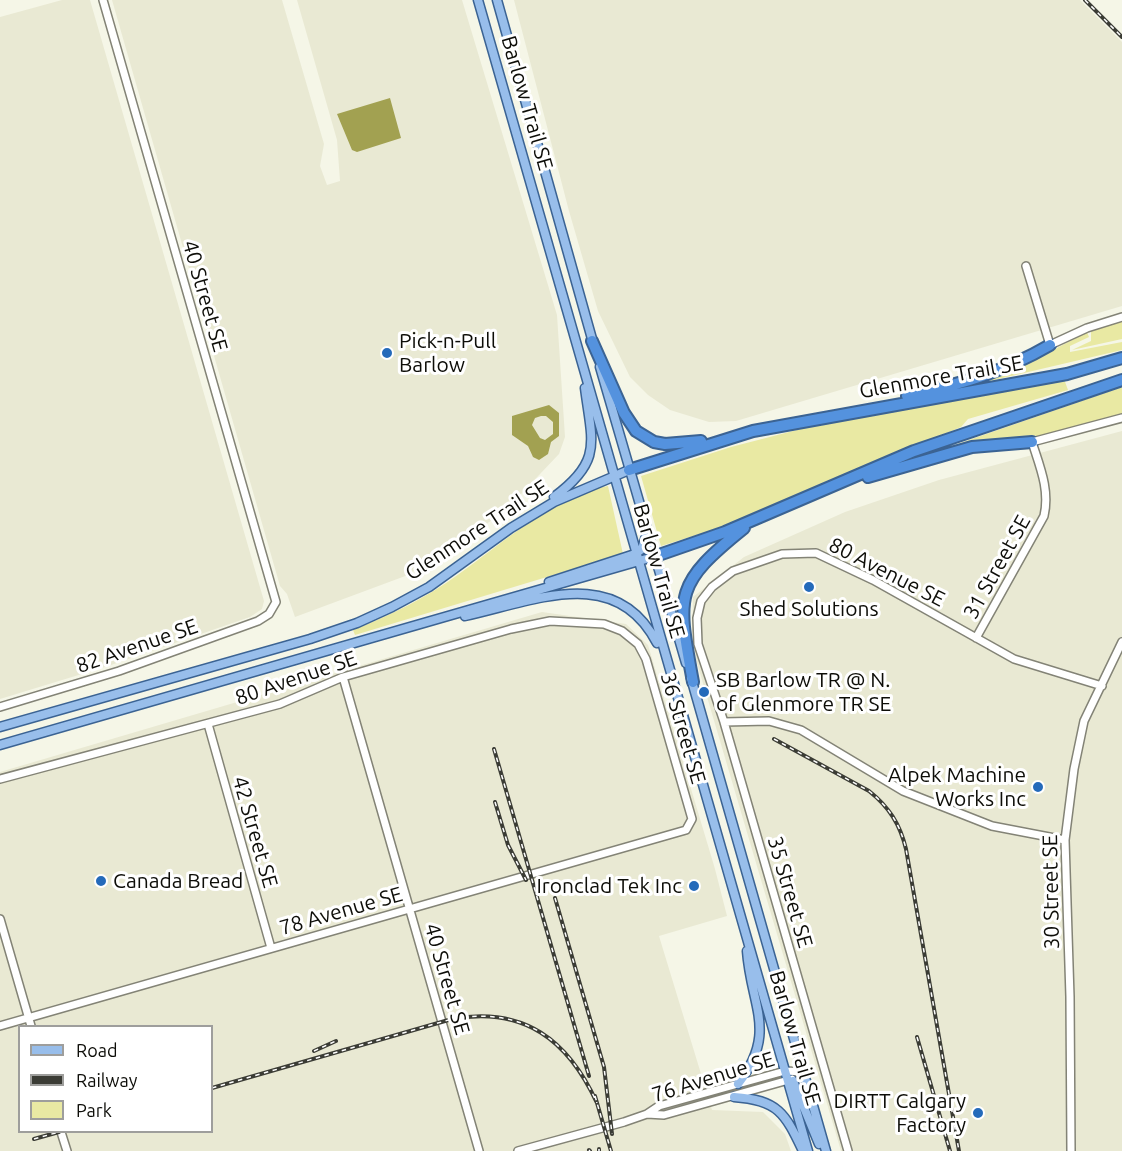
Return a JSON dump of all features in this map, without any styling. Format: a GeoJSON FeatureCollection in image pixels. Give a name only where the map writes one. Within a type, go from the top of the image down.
{"type":"FeatureCollection","features":[{"type":"Feature","properties":{"kind":"highway"},"geometry":{"type":"LineString","coordinates":[[592,341],[628,422],[645,437],[665,444],[731,437]]}},
{"type":"Feature","properties":{"kind":"highway"},"geometry":{"type":"LineString","coordinates":[[808,420],[979,379],[1013,366],[1050,345]]}},
{"type":"Feature","properties":{"kind":"highway","name":"Glenmore Trail SE"},"geometry":{"type":"LineString","coordinates":[[629,470],[731,437],[808,420],[1067,374],[1122,358]]}},
{"type":"Feature","properties":{"kind":"highway"},"geometry":{"type":"LineString","coordinates":[[653,556],[757,518],[914,452],[1122,380]]}},
{"type":"Feature","properties":{"kind":"highway"},"geometry":{"type":"LineString","coordinates":[[816,493],[966,448],[1032,442]]}},
{"type":"Feature","properties":{"kind":"highway"},"geometry":{"type":"LineString","coordinates":[[693,682],[682,627],[685,593],[695,572],[710,555],[757,518]]}},
{"type":"Feature","properties":{"kind":"main road","name":"Barlow Trail SE"},"geometry":{"type":"LineString","coordinates":[[478,0],[636,558],[785,1071],[790,1080],[808,1151]]}},
{"type":"Feature","properties":{"kind":"main road","name":"Barlow Trail SE"},"geometry":{"type":"LineString","coordinates":[[495,0],[502,16],[653,556],[693,682],[804,1072],[824,1151]]}},
{"type":"Feature","properties":{"kind":"main road"},"geometry":{"type":"LineString","coordinates":[[531,515],[569,487],[589,462],[592,439],[580,354]]}},
{"type":"Feature","properties":{"kind":"main road","name":"Glenmore Trail SE"},"geometry":{"type":"LineString","coordinates":[[0,727],[310,639],[357,623],[429,587],[554,501],[629,470]]}},
{"type":"Feature","properties":{"kind":"main road"},"geometry":{"type":"LineString","coordinates":[[636,558],[642,549],[647,533]]}},
{"type":"Feature","properties":{"kind":"main road"},"geometry":{"type":"LineString","coordinates":[[0,745],[507,599],[574,572],[653,556]]}},
{"type":"Feature","properties":{"kind":"main road"},"geometry":{"type":"LineString","coordinates":[[433,620],[461,617],[565,595],[593,593],[611,598],[634,612],[649,628],[669,668]]}},
{"type":"Feature","properties":{"kind":"main road"},"geometry":{"type":"LineString","coordinates":[[738,1084],[760,1046],[760,1029],[748,963],[746,932]]}},
{"type":"Feature","properties":{"kind":"main road"},"geometry":{"type":"LineString","coordinates":[[790,1080],[824,1151]]}},
{"type":"Feature","properties":{"kind":"main road"},"geometry":{"type":"LineString","coordinates":[[734,1097],[768,1102],[781,1111],[789,1121],[803,1151]]}},
{"type":"Feature","properties":{"kind":"street","name":"40 Street SE"},"geometry":{"type":"LineString","coordinates":[[103,0],[276,602]]}},
{"type":"Feature","properties":{"kind":"street"},"geometry":{"type":"LineString","coordinates":[[1026,266],[1050,345]]}},
{"type":"Feature","properties":{"kind":"street","name":"Glenmore Trail SE"},"geometry":{"type":"LineString","coordinates":[[1050,345],[1087,328],[1122,317]]}},
{"type":"Feature","properties":{"kind":"street"},"geometry":{"type":"LineString","coordinates":[[1032,442],[1122,418]]}},
{"type":"Feature","properties":{"kind":"street","name":"31 Street SE"},"geometry":{"type":"LineString","coordinates":[[976,638],[1044,516],[1045,482],[1032,442]]}},
{"type":"Feature","properties":{"kind":"street","name":"80 Avenue SE"},"geometry":{"type":"LineString","coordinates":[[698,644],[697,618],[701,601],[712,587],[733,571],[774,556],[793,552],[816,553],[831,558],[1014,659],[1102,686]]}},
{"type":"Feature","properties":{"kind":"street","name":"82 Avenue SE"},"geometry":{"type":"LineString","coordinates":[[0,707],[119,671],[258,621],[269,614],[276,602]]}},
{"type":"Feature","properties":{"kind":"street","name":"80 Avenue SE"},"geometry":{"type":"LineString","coordinates":[[0,779],[280,704],[343,677],[511,628],[550,621],[604,624]]}},
{"type":"Feature","properties":{"kind":"street","name":"36 Street SE"},"geometry":{"type":"LineString","coordinates":[[604,624],[622,631],[638,644],[646,658],[692,819],[690,826]]}},
{"type":"Feature","properties":{"kind":"street","name":"30 Street SE"},"geometry":{"type":"LineString","coordinates":[[1071,1151],[1071,997],[1065,840],[1074,769],[1084,722],[1122,642]]}},
{"type":"Feature","properties":{"kind":"street","name":"35 Street SE"},"geometry":{"type":"LineString","coordinates":[[698,644],[724,722],[848,1151]]}},
{"type":"Feature","properties":{"kind":"street","name":"40 Street SE"},"geometry":{"type":"LineString","coordinates":[[343,677],[479,1151]]}},
{"type":"Feature","properties":{"kind":"street"},"geometry":{"type":"LineString","coordinates":[[724,722],[769,721],[801,730],[903,791],[992,826],[1065,840]]}},
{"type":"Feature","properties":{"kind":"street","name":"42 Street SE"},"geometry":{"type":"LineString","coordinates":[[208,724],[271,948]]}},
{"type":"Feature","properties":{"kind":"street","name":"78 Avenue SE"},"geometry":{"type":"LineString","coordinates":[[0,1026],[410,910],[675,833],[690,826]]}},
{"type":"Feature","properties":{"kind":"street"},"geometry":{"type":"LineString","coordinates":[[0,919],[31,1025]]}},
{"type":"Feature","properties":{"kind":"street","name":"76 Avenue SE"},"geometry":{"type":"LineString","coordinates":[[647,1114],[658,1106],[785,1071],[804,1072]]}},
{"type":"Feature","properties":{"kind":"street","name":"76 Avenue SE"},"geometry":{"type":"LineString","coordinates":[[518,1151],[647,1114],[664,1115],[734,1097],[790,1080],[804,1072]]}},
{"type":"Feature","properties":{"kind":"street"},"geometry":{"type":"LineString","coordinates":[[62,1133],[67,1151]]}},
{"type":"Feature","properties":{"kind":"shaded area"},"geometry":{"type":"Polygon","coordinates":[[[62,0],[90,0],[264,601],[262,609],[250,617],[108,666],[0,699],[0,17],[62,0]]]}},
{"type":"Feature","properties":{"kind":"shaded area"},"geometry":{"type":"Polygon","coordinates":[[[112,0],[282,0],[324,144],[320,166],[327,185],[340,181],[337,140],[297,0],[462,0],[557,315],[565,437],[559,454],[503,513],[408,575],[295,617],[287,594],[280,586],[112,0]]]}},
{"type":"Feature","properties":{"kind":"shaded area"},"geometry":{"type":"Polygon","coordinates":[[[514,0],[1080,0],[1122,42],[1122,306],[736,421],[709,422],[670,410],[648,395],[630,377],[598,311],[569,211],[514,0]]]}},
{"type":"Feature","properties":{"kind":"shaded area"},"geometry":{"type":"Polygon","coordinates":[[[390,98],[401,138],[357,152],[352,150],[337,114],[390,98]]]}},
{"type":"Feature","properties":{"kind":"shaded area"},"geometry":{"type":"Polygon","coordinates":[[[549,405],[559,413],[559,436],[551,442],[548,454],[539,460],[533,457],[528,446],[512,435],[512,416],[549,405]],[[546,416],[535,418],[532,425],[540,438],[545,440],[553,434],[553,422],[546,416]]]}},
{"type":"Feature","properties":{"kind":"shaded area"},"geometry":{"type":"Polygon","coordinates":[[[1122,431],[1122,1151],[841,1151],[692,646],[693,597],[744,557],[845,512],[939,480],[1122,431]]]}},
{"type":"Feature","properties":{"kind":"shaded area"},"geometry":{"type":"Polygon","coordinates":[[[542,612],[626,624],[648,645],[727,916],[659,936],[712,1110],[763,1112],[785,1134],[791,1151],[0,1151],[0,772],[542,612]]]}},
{"type":"Feature","properties":{"kind":"green space"},"geometry":{"type":"Polygon","coordinates":[[[1122,320],[1122,339],[1072,350],[1091,341],[1091,330],[1122,320]]]}},
{"type":"Feature","properties":{"kind":"green space"},"geometry":{"type":"Polygon","coordinates":[[[1087,332],[1089,337],[1070,346],[1070,352],[1122,342],[1122,350],[990,381],[990,378],[1029,363],[1087,332]]]}},
{"type":"Feature","properties":{"kind":"green space"},"geometry":{"type":"Polygon","coordinates":[[[1064,379],[1068,390],[968,419],[961,427],[732,524],[661,546],[641,476],[731,447],[824,423],[1064,379]]]}},
{"type":"Feature","properties":{"kind":"green space"},"geometry":{"type":"Polygon","coordinates":[[[1122,387],[1122,415],[1050,435],[937,453],[937,451],[1122,387]]]}},
{"type":"Feature","properties":{"kind":"green space"},"geometry":{"type":"Polygon","coordinates":[[[608,486],[623,554],[355,635],[353,630],[408,605],[447,583],[549,510],[569,499],[608,486]]]}},
{"type":"Feature","properties":{"kind":"railway"},"geometry":{"type":"LineString","coordinates":[[1085,0],[1122,37]]}},
{"type":"Feature","properties":{"kind":"railway"},"geometry":{"type":"LineString","coordinates":[[774,739],[869,791],[888,810],[897,824],[906,849],[959,1151]]}},
{"type":"Feature","properties":{"kind":"railway"},"geometry":{"type":"LineString","coordinates":[[494,749],[589,1076]]}},
{"type":"Feature","properties":{"kind":"railway"},"geometry":{"type":"LineString","coordinates":[[495,802],[508,845],[526,880]]}},
{"type":"Feature","properties":{"kind":"railway"},"geometry":{"type":"LineString","coordinates":[[555,898],[604,1067],[612,1134]]}},
{"type":"Feature","properties":{"kind":"railway"},"geometry":{"type":"LineString","coordinates":[[213,1088],[452,1019],[478,1016],[522,1023],[541,1032],[572,1061],[597,1103]]}},
{"type":"Feature","properties":{"kind":"railway"},"geometry":{"type":"LineString","coordinates":[[917,1037],[950,1151]]}},
{"type":"Feature","properties":{"kind":"railway"},"geometry":{"type":"LineString","coordinates":[[314,1051],[336,1041]]}},
{"type":"Feature","properties":{"kind":"railway"},"geometry":{"type":"LineString","coordinates":[[595,1096],[611,1151]]}},
{"type":"Feature","properties":{"kind":"railway"},"geometry":{"type":"LineString","coordinates":[[34,1139],[55,1133]]}},
{"type":"Feature","properties":{"kind":"place","name":"Pick-n-Pull Barlow"},"geometry":{"type":"Point","coordinates":[387,353]}},
{"type":"Feature","properties":{"kind":"place","name":"Shed Solutions"},"geometry":{"type":"Point","coordinates":[809,587]}},
{"type":"Feature","properties":{"kind":"place","name":"SB Barlow TR @ N. of Glenmore TR SE"},"geometry":{"type":"Point","coordinates":[704,692]}},
{"type":"Feature","properties":{"kind":"place","name":"Alpek Machine Works Inc"},"geometry":{"type":"Point","coordinates":[1038,787]}},
{"type":"Feature","properties":{"kind":"place","name":"Canada Bread"},"geometry":{"type":"Point","coordinates":[101,881]}},
{"type":"Feature","properties":{"kind":"place","name":"Ironclad Tek Inc"},"geometry":{"type":"Point","coordinates":[694,886]}},
{"type":"Feature","properties":{"kind":"place","name":"DIRTT Calgary Factory"},"geometry":{"type":"Point","coordinates":[978,1113]}}]}
